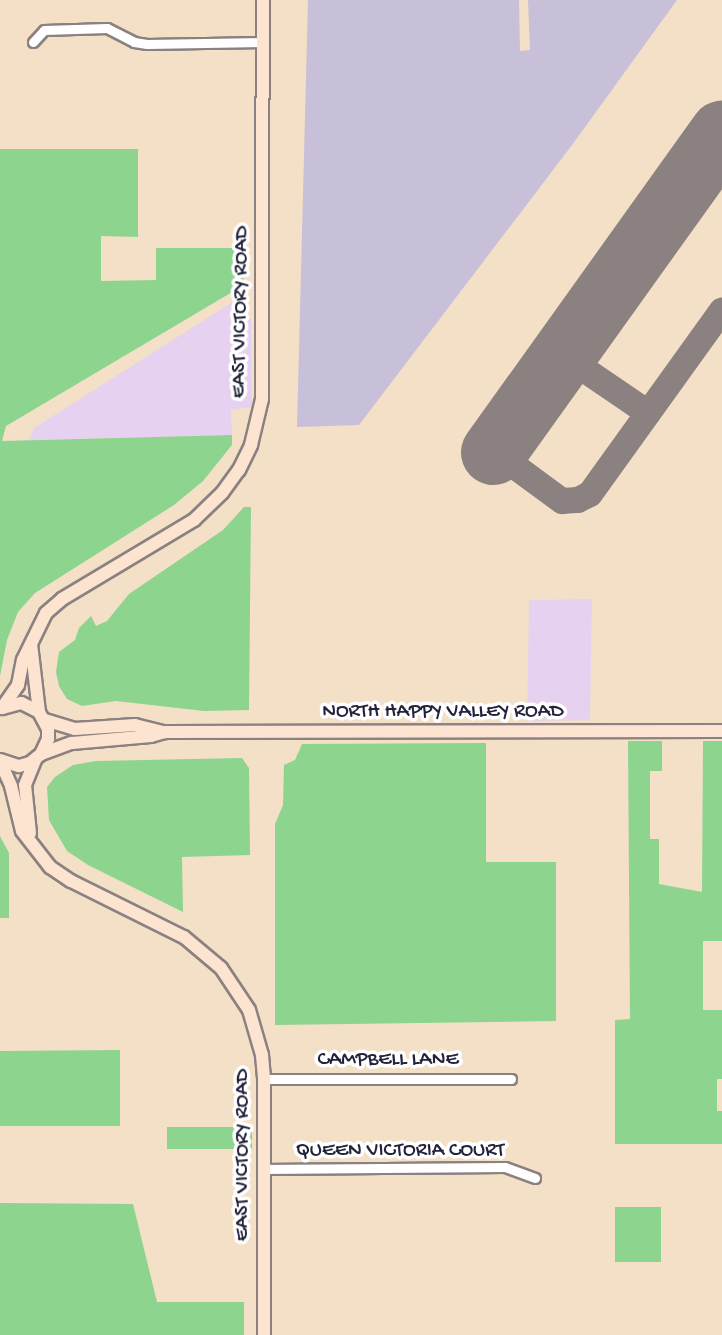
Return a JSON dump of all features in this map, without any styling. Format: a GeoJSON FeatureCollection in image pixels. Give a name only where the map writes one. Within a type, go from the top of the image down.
{"type":"FeatureCollection","features":[{"type":"Feature","properties":{"kind":"street","name":"EAST VICTORY ROAD"},"geometry":{"type":"LineString","coordinates":[[1,708],[18,685],[23,660],[46,613],[62,599],[194,520],[222,493],[239,470],[251,445],[262,399],[263,0]]}},
{"type":"Feature","properties":{"kind":"street"},"geometry":{"type":"LineString","coordinates":[[33,41],[44,30],[107,27],[134,42],[147,44],[263,42]]}},
{"type":"Feature","properties":{"kind":"street"},"geometry":{"type":"LineString","coordinates":[[30,644],[48,739],[25,785],[30,840]]}},
{"type":"Feature","properties":{"kind":"street","name":"NORTH HAPPY VALLEY ROAD"},"geometry":{"type":"LineString","coordinates":[[1,708],[21,704],[75,729],[135,725],[164,732],[722,732]]}},
{"type":"Feature","properties":{"kind":"street","name":"NORTH HAPPY VALLEY ROAD"},"geometry":{"type":"LineString","coordinates":[[0,760],[19,765],[80,741],[151,736],[164,732]]}},
{"type":"Feature","properties":{"kind":"street","name":"EAST VICTORY ROAD"},"geometry":{"type":"LineString","coordinates":[[0,760],[11,786],[22,831],[50,867],[71,881],[184,937],[221,968],[249,1010],[262,1055],[264,1079],[264,1335]]}},
{"type":"Feature","properties":{"kind":"street","name":"CAMPBELL LANE"},"geometry":{"type":"LineString","coordinates":[[264,1079],[511,1079]]}},
{"type":"Feature","properties":{"kind":"street","name":"QUEEN VICTORIA COURT"},"geometry":{"type":"LineString","coordinates":[[263,1169],[505,1167],[535,1178]]}},
{"type":"Feature","properties":{"kind":"shaded area"},"geometry":{"type":"Polygon","coordinates":[[[308,0],[519,0],[520,51],[530,50],[528,0],[677,0],[572,145],[359,425],[297,427],[308,0]]]}},
{"type":"Feature","properties":{"kind":"shaded area"},"geometry":{"type":"Polygon","coordinates":[[[245,294],[245,316],[251,318],[252,407],[231,410],[232,435],[29,440],[34,428],[245,294]]]}},
{"type":"Feature","properties":{"kind":"shaded area"},"geometry":{"type":"Polygon","coordinates":[[[592,599],[590,720],[527,721],[529,600],[592,599]]]}},
{"type":"Feature","properties":{"kind":"green space"},"geometry":{"type":"Polygon","coordinates":[[[0,149],[138,149],[138,237],[101,236],[101,281],[156,280],[156,248],[244,248],[244,285],[6,426],[2,441],[232,435],[232,445],[203,481],[174,505],[35,593],[18,612],[7,640],[0,676],[0,149]]]}},
{"type":"Feature","properties":{"kind":"green space"},"geometry":{"type":"Polygon","coordinates":[[[244,507],[251,507],[249,710],[204,711],[116,701],[82,706],[67,699],[59,686],[56,672],[59,652],[75,640],[79,628],[91,616],[96,626],[107,621],[129,594],[223,530],[244,507]]]}},
{"type":"Feature","properties":{"kind":"green space"},"geometry":{"type":"Polygon","coordinates":[[[628,741],[662,741],[662,771],[650,771],[650,839],[659,839],[659,884],[702,892],[703,741],[722,741],[722,941],[703,941],[703,1010],[722,1010],[722,1079],[717,1079],[717,1111],[722,1111],[722,1144],[615,1144],[615,1020],[630,1019],[628,741]]]}},
{"type":"Feature","properties":{"kind":"green space"},"geometry":{"type":"Polygon","coordinates":[[[486,743],[486,862],[556,862],[556,1021],[275,1025],[275,824],[283,805],[284,765],[295,760],[302,744],[486,743]]]}},
{"type":"Feature","properties":{"kind":"green space"},"geometry":{"type":"Polygon","coordinates":[[[242,758],[249,768],[250,855],[182,857],[183,912],[88,865],[67,851],[49,820],[47,787],[55,777],[73,765],[96,761],[242,758]]]}},
{"type":"Feature","properties":{"kind":"green space"},"geometry":{"type":"Polygon","coordinates":[[[0,836],[9,853],[9,918],[0,918],[0,836]]]}},
{"type":"Feature","properties":{"kind":"green space"},"geometry":{"type":"Polygon","coordinates":[[[120,1050],[120,1126],[0,1126],[0,1051],[120,1050]]]}},
{"type":"Feature","properties":{"kind":"green space"},"geometry":{"type":"Polygon","coordinates":[[[167,1127],[252,1127],[252,1149],[167,1149],[167,1127]]]}},
{"type":"Feature","properties":{"kind":"green space"},"geometry":{"type":"Polygon","coordinates":[[[0,1203],[133,1204],[157,1302],[244,1302],[244,1335],[0,1335],[0,1203]]]}},
{"type":"Feature","properties":{"kind":"green space"},"geometry":{"type":"Polygon","coordinates":[[[615,1207],[661,1207],[661,1262],[615,1262],[615,1207]]]}},
{"type":"Feature","properties":{"kind":"taxiway"},"geometry":{"type":"LineString","coordinates":[[501,441],[513,465],[562,501],[578,500],[590,494],[722,310]]}},
{"type":"Feature","properties":{"kind":"taxiway"},"geometry":{"type":"LineString","coordinates":[[563,355],[648,413]]}},
{"type":"Feature","properties":{"kind":"runway"},"geometry":{"type":"LineString","coordinates":[[493,452],[722,132]]}}]}
